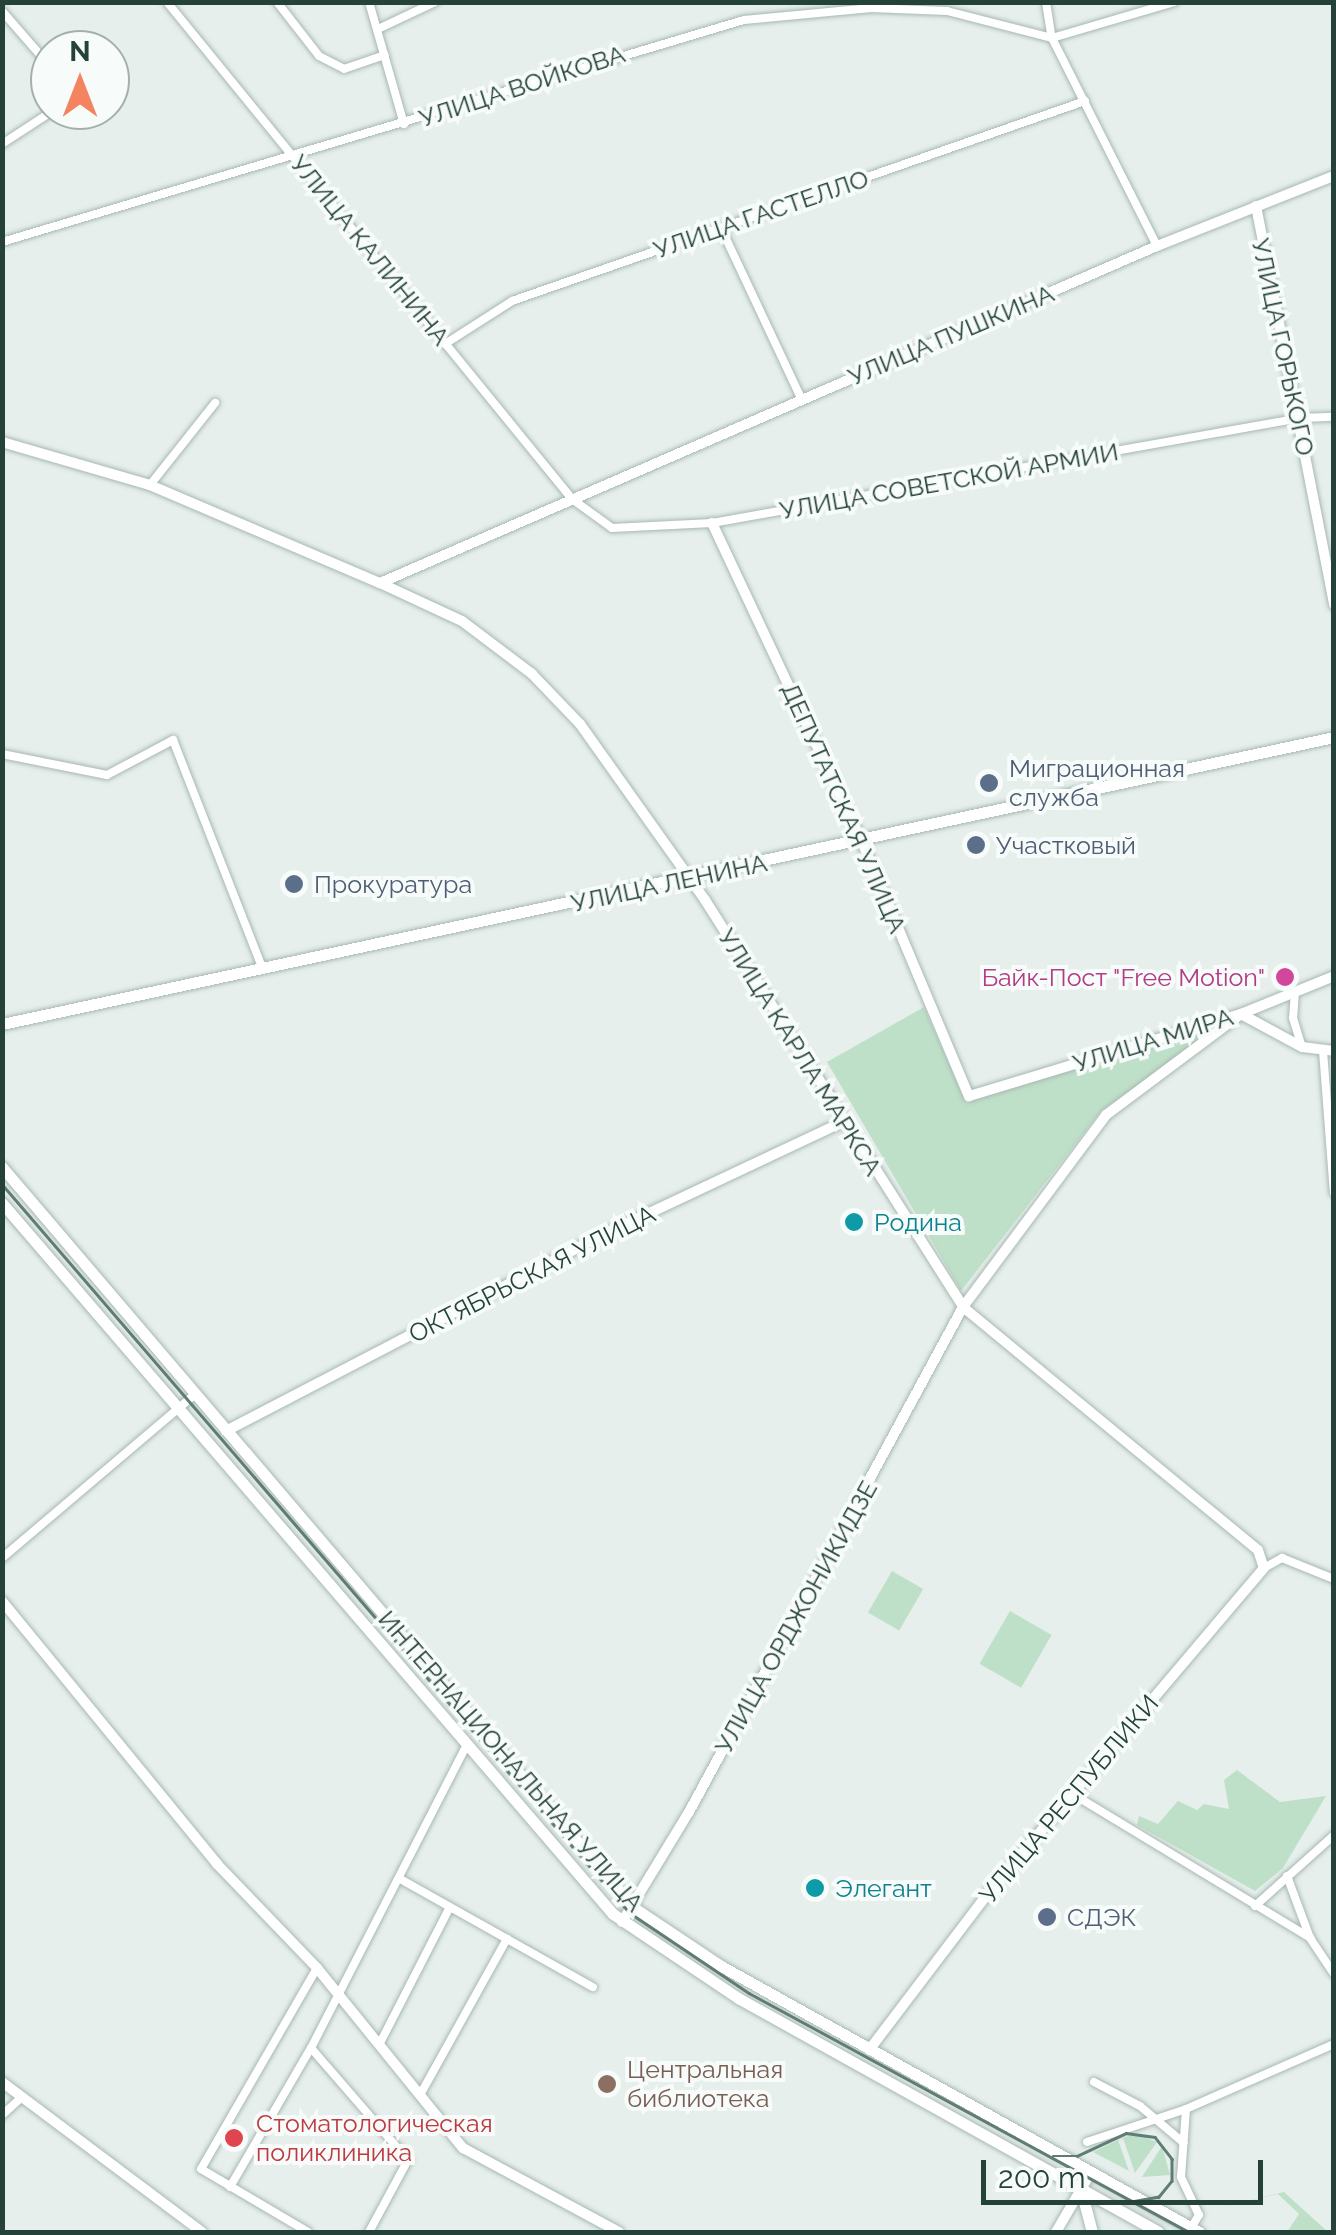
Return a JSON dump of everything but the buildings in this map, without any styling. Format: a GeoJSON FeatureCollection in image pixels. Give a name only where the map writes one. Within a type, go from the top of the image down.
{"type":"FeatureCollection","features":[{"type":"Feature","properties":{"kind":"main road","name":"УЛИЦА ЛЕНИНА"},"geometry":{"type":"LineString","coordinates":[[2,1024],[862,842],[1334,737]]}},
{"type":"Feature","properties":{"kind":"main road","name":"ИНТЕРНАЦИОНАЛЬНАЯ УЛИЦА"},"geometry":{"type":"LineString","coordinates":[[2,1167],[634,1908],[868,2050],[1195,2230]]}},
{"type":"Feature","properties":{"kind":"main road","name":"ИНТЕРНАЦИОНАЛЬНАЯ УЛИЦА"},"geometry":{"type":"LineString","coordinates":[[2,1203],[466,1746],[622,1922],[858,2066],[1158,2232]]}},
{"type":"Feature","properties":{"kind":"main road"},"geometry":{"type":"LineString","coordinates":[[858,2066],[868,2050]]}},
{"type":"Feature","properties":{"kind":"main road"},"geometry":{"type":"LineString","coordinates":[[1081,2190],[1092,2232]]}},
{"type":"Feature","properties":{"kind":"street","name":"УЛИЦА КАЛИНИНА"},"geometry":{"type":"LineString","coordinates":[[167,2],[572,499]]}},
{"type":"Feature","properties":{"kind":"street"},"geometry":{"type":"LineString","coordinates":[[278,2],[320,56],[344,69],[385,55]]}},
{"type":"Feature","properties":{"kind":"street"},"geometry":{"type":"LineString","coordinates":[[369,2],[404,124]]}},
{"type":"Feature","properties":{"kind":"street"},"geometry":{"type":"LineString","coordinates":[[378,29],[435,2]]}},
{"type":"Feature","properties":{"kind":"street"},"geometry":{"type":"LineString","coordinates":[[1046,2],[1052,38],[1157,246]]}},
{"type":"Feature","properties":{"kind":"street"},"geometry":{"type":"LineString","coordinates":[[1052,38],[1174,2]]}},
{"type":"Feature","properties":{"kind":"street","name":"УЛИЦА ВОЙКОВА"},"geometry":{"type":"LineString","coordinates":[[2,242],[744,20],[871,8],[948,7],[1052,38]]}},
{"type":"Feature","properties":{"kind":"street"},"geometry":{"type":"LineString","coordinates":[[2,11],[30,43]]}},
{"type":"Feature","properties":{"kind":"street","name":"УЛИЦА ГАСТЕЛЛО"},"geometry":{"type":"LineString","coordinates":[[445,344],[512,301],[1084,101]]}},
{"type":"Feature","properties":{"kind":"street"},"geometry":{"type":"LineString","coordinates":[[2,144],[30,126]]}},
{"type":"Feature","properties":{"kind":"street","name":"УЛИЦА ПУШКИНА"},"geometry":{"type":"LineString","coordinates":[[380,584],[801,398],[1157,246],[1334,176]]}},
{"type":"Feature","properties":{"kind":"street","name":"УЛИЦА ГОРЬКОГО"},"geometry":{"type":"LineString","coordinates":[[1253,208],[1300,418],[1334,605]]}},
{"type":"Feature","properties":{"kind":"street"},"geometry":{"type":"LineString","coordinates":[[722,228],[801,398]]}},
{"type":"Feature","properties":{"kind":"street"},"geometry":{"type":"LineString","coordinates":[[150,485],[216,403]]}},
{"type":"Feature","properties":{"kind":"street"},"geometry":{"type":"LineString","coordinates":[[397,576],[766,414]]}},
{"type":"Feature","properties":{"kind":"street","name":"УЛИЦА СОВЕТСКОЙ АРМИИ"},"geometry":{"type":"LineString","coordinates":[[572,499],[612,528],[712,523],[1300,418],[1334,417]]}},
{"type":"Feature","properties":{"kind":"street","name":"УЛИЦА КАРЛА МАРКСА"},"geometry":{"type":"LineString","coordinates":[[2,442],[150,485],[380,584],[462,621],[532,674],[580,724],[769,995],[841,1123],[963,1307],[1258,1550],[1264,1568]]}},
{"type":"Feature","properties":{"kind":"street","name":"УЛИЦА ПУШКИНА"},"geometry":{"type":"LineString","coordinates":[[380,584],[572,499]]}},
{"type":"Feature","properties":{"kind":"street","name":"ДЕПУТАТСКАЯ УЛИЦА"},"geometry":{"type":"LineString","coordinates":[[712,523],[862,842],[969,1096]]}},
{"type":"Feature","properties":{"kind":"street"},"geometry":{"type":"LineString","coordinates":[[2,754],[107,775],[173,740],[262,967]]}},
{"type":"Feature","properties":{"kind":"street","name":"УЛИЦА МИРА"},"geometry":{"type":"LineString","coordinates":[[969,1096],[1241,1014],[1334,976]]}},
{"type":"Feature","properties":{"kind":"street"},"geometry":{"type":"LineString","coordinates":[[1294,991],[1293,1018],[1302,1047]]}},
{"type":"Feature","properties":{"kind":"street"},"geometry":{"type":"LineString","coordinates":[[1241,1014],[1302,1047],[1328,1051],[1334,1193]]}},
{"type":"Feature","properties":{"kind":"street","name":"УЛИЦА ОРДЖОНИКИДЗЕ"},"geometry":{"type":"LineString","coordinates":[[622,1922],[634,1908],[963,1307],[1106,1114],[1241,1014]]}},
{"type":"Feature","properties":{"kind":"street","name":"ОКТЯБРЬСКАЯ УЛИЦА"},"geometry":{"type":"LineString","coordinates":[[226,1431],[608,1233],[841,1123]]}},
{"type":"Feature","properties":{"kind":"street"},"geometry":{"type":"LineString","coordinates":[[2,1558],[194,1395]]}},
{"type":"Feature","properties":{"kind":"street"},"geometry":{"type":"LineString","coordinates":[[1264,1568],[1282,1558],[1334,1579]]}},
{"type":"Feature","properties":{"kind":"street","name":"УЛИЦА РЕСПУБЛИКИ"},"geometry":{"type":"LineString","coordinates":[[868,2050],[1071,1793],[1264,1568]]}},
{"type":"Feature","properties":{"kind":"street"},"geometry":{"type":"LineString","coordinates":[[2,1601],[217,1864],[317,1968],[462,2148],[619,2232]]}},
{"type":"Feature","properties":{"kind":"street"},"geometry":{"type":"LineString","coordinates":[[230,2188],[311,2048],[336,1992],[402,1880],[466,1746]]}},
{"type":"Feature","properties":{"kind":"street"},"geometry":{"type":"LineString","coordinates":[[1071,1793],[1310,1938]]}},
{"type":"Feature","properties":{"kind":"street"},"geometry":{"type":"LineString","coordinates":[[1255,1906],[1334,1835]]}},
{"type":"Feature","properties":{"kind":"street"},"geometry":{"type":"LineString","coordinates":[[1287,1876],[1310,1938],[1334,1974]]}},
{"type":"Feature","properties":{"kind":"street"},"geometry":{"type":"LineString","coordinates":[[402,1880],[594,1986]]}},
{"type":"Feature","properties":{"kind":"street"},"geometry":{"type":"LineString","coordinates":[[379,2045],[450,1908]]}},
{"type":"Feature","properties":{"kind":"street"},"geometry":{"type":"LineString","coordinates":[[420,2095],[507,1940]]}},
{"type":"Feature","properties":{"kind":"street"},"geometry":{"type":"LineString","coordinates":[[308,2232],[201,2169],[317,1968]]}},
{"type":"Feature","properties":{"kind":"street"},"geometry":{"type":"LineString","coordinates":[[1087,2142],[1186,2108],[1334,2044]]}},
{"type":"Feature","properties":{"kind":"street"},"geometry":{"type":"LineString","coordinates":[[311,2048],[408,2160],[369,2232]]}},
{"type":"Feature","properties":{"kind":"street"},"geometry":{"type":"LineString","coordinates":[[2,2082],[20,2100],[202,2232]]}},
{"type":"Feature","properties":{"kind":"street"},"geometry":{"type":"LineString","coordinates":[[1094,2082],[1154,2118],[1184,2143]]}},
{"type":"Feature","properties":{"kind":"street"},"geometry":{"type":"LineString","coordinates":[[2,2114],[20,2100]]}},
{"type":"Feature","properties":{"kind":"street"},"geometry":{"type":"LineString","coordinates":[[1186,2108],[1181,2177],[1199,2214],[1195,2230]]}},
{"type":"Feature","properties":{"kind":"street"},"geometry":{"type":"LineString","coordinates":[[1056,2232],[1091,2172]]}},
{"type":"Feature","properties":{"kind":"green space"},"geometry":{"type":"Polygon","coordinates":[[[924,1007],[966,1103],[1197,1030],[1202,1042],[1101,1111],[961,1291],[827,1062],[924,1007]]]}},
{"type":"Feature","properties":{"kind":"green space"},"geometry":{"type":"Polygon","coordinates":[[[892,1571],[923,1589],[899,1631],[868,1613],[892,1571]]]}},
{"type":"Feature","properties":{"kind":"green space"},"geometry":{"type":"Polygon","coordinates":[[[1010,1611],[1052,1635],[1021,1688],[980,1664],[1010,1611]]]}},
{"type":"Feature","properties":{"kind":"green space"},"geometry":{"type":"Polygon","coordinates":[[[1237,1770],[1280,1802],[1326,1796],[1283,1868],[1255,1891],[1137,1825],[1139,1816],[1158,1824],[1178,1801],[1197,1810],[1204,1804],[1229,1809],[1224,1780],[1237,1770]]]}},
{"type":"Feature","properties":{"kind":"green space"},"geometry":{"type":"Polygon","coordinates":[[[1137,2134],[1157,2142],[1135,2173],[1123,2138],[1137,2134]]]}},
{"type":"Feature","properties":{"kind":"green space"},"geometry":{"type":"Polygon","coordinates":[[[1118,2140],[1129,2171],[1093,2152],[1118,2140]]]}},
{"type":"Feature","properties":{"kind":"green space"},"geometry":{"type":"Polygon","coordinates":[[[1162,2146],[1170,2175],[1142,2177],[1162,2146]]]}},
{"type":"Feature","properties":{"kind":"green space"},"geometry":{"type":"Polygon","coordinates":[[[1284,2192],[1328,2232],[1287,2232],[1299,2214],[1278,2194],[1223,2207],[1284,2192]]]}},
{"type":"Feature","properties":{"kind":"tram line"},"geometry":{"type":"LineString","coordinates":[[2,1184],[630,1913],[749,1993],[1189,2232]]}},
{"type":"Feature","properties":{"kind":"tram line"},"geometry":{"type":"LineString","coordinates":[[1053,2156],[1077,2156],[1126,2133],[1155,2137],[1172,2159],[1172,2181],[1159,2197],[1130,2202]]}},
{"type":"Feature","properties":{"kind":"place","name":"Миграционная служба"},"geometry":{"type":"Point","coordinates":[989,783]}},
{"type":"Feature","properties":{"kind":"place","name":"Участковый"},"geometry":{"type":"Point","coordinates":[976,845]}},
{"type":"Feature","properties":{"kind":"place","name":"Прокуратура"},"geometry":{"type":"Point","coordinates":[294,884]}},
{"type":"Feature","properties":{"kind":"place","name":"Байк-Пост \"Free Motion\""},"geometry":{"type":"Point","coordinates":[1285,977]}},
{"type":"Feature","properties":{"kind":"place","name":"Родина"},"geometry":{"type":"Point","coordinates":[854,1222]}},
{"type":"Feature","properties":{"kind":"place","name":"Элегант"},"geometry":{"type":"Point","coordinates":[815,1888]}},
{"type":"Feature","properties":{"kind":"place","name":"СДЭК"},"geometry":{"type":"Point","coordinates":[1047,1917]}},
{"type":"Feature","properties":{"kind":"place","name":"Центральная библиотека"},"geometry":{"type":"Point","coordinates":[607,2084]}},
{"type":"Feature","properties":{"kind":"place","name":"Стоматологическая поликлиника"},"geometry":{"type":"Point","coordinates":[234,2138]}}]}
